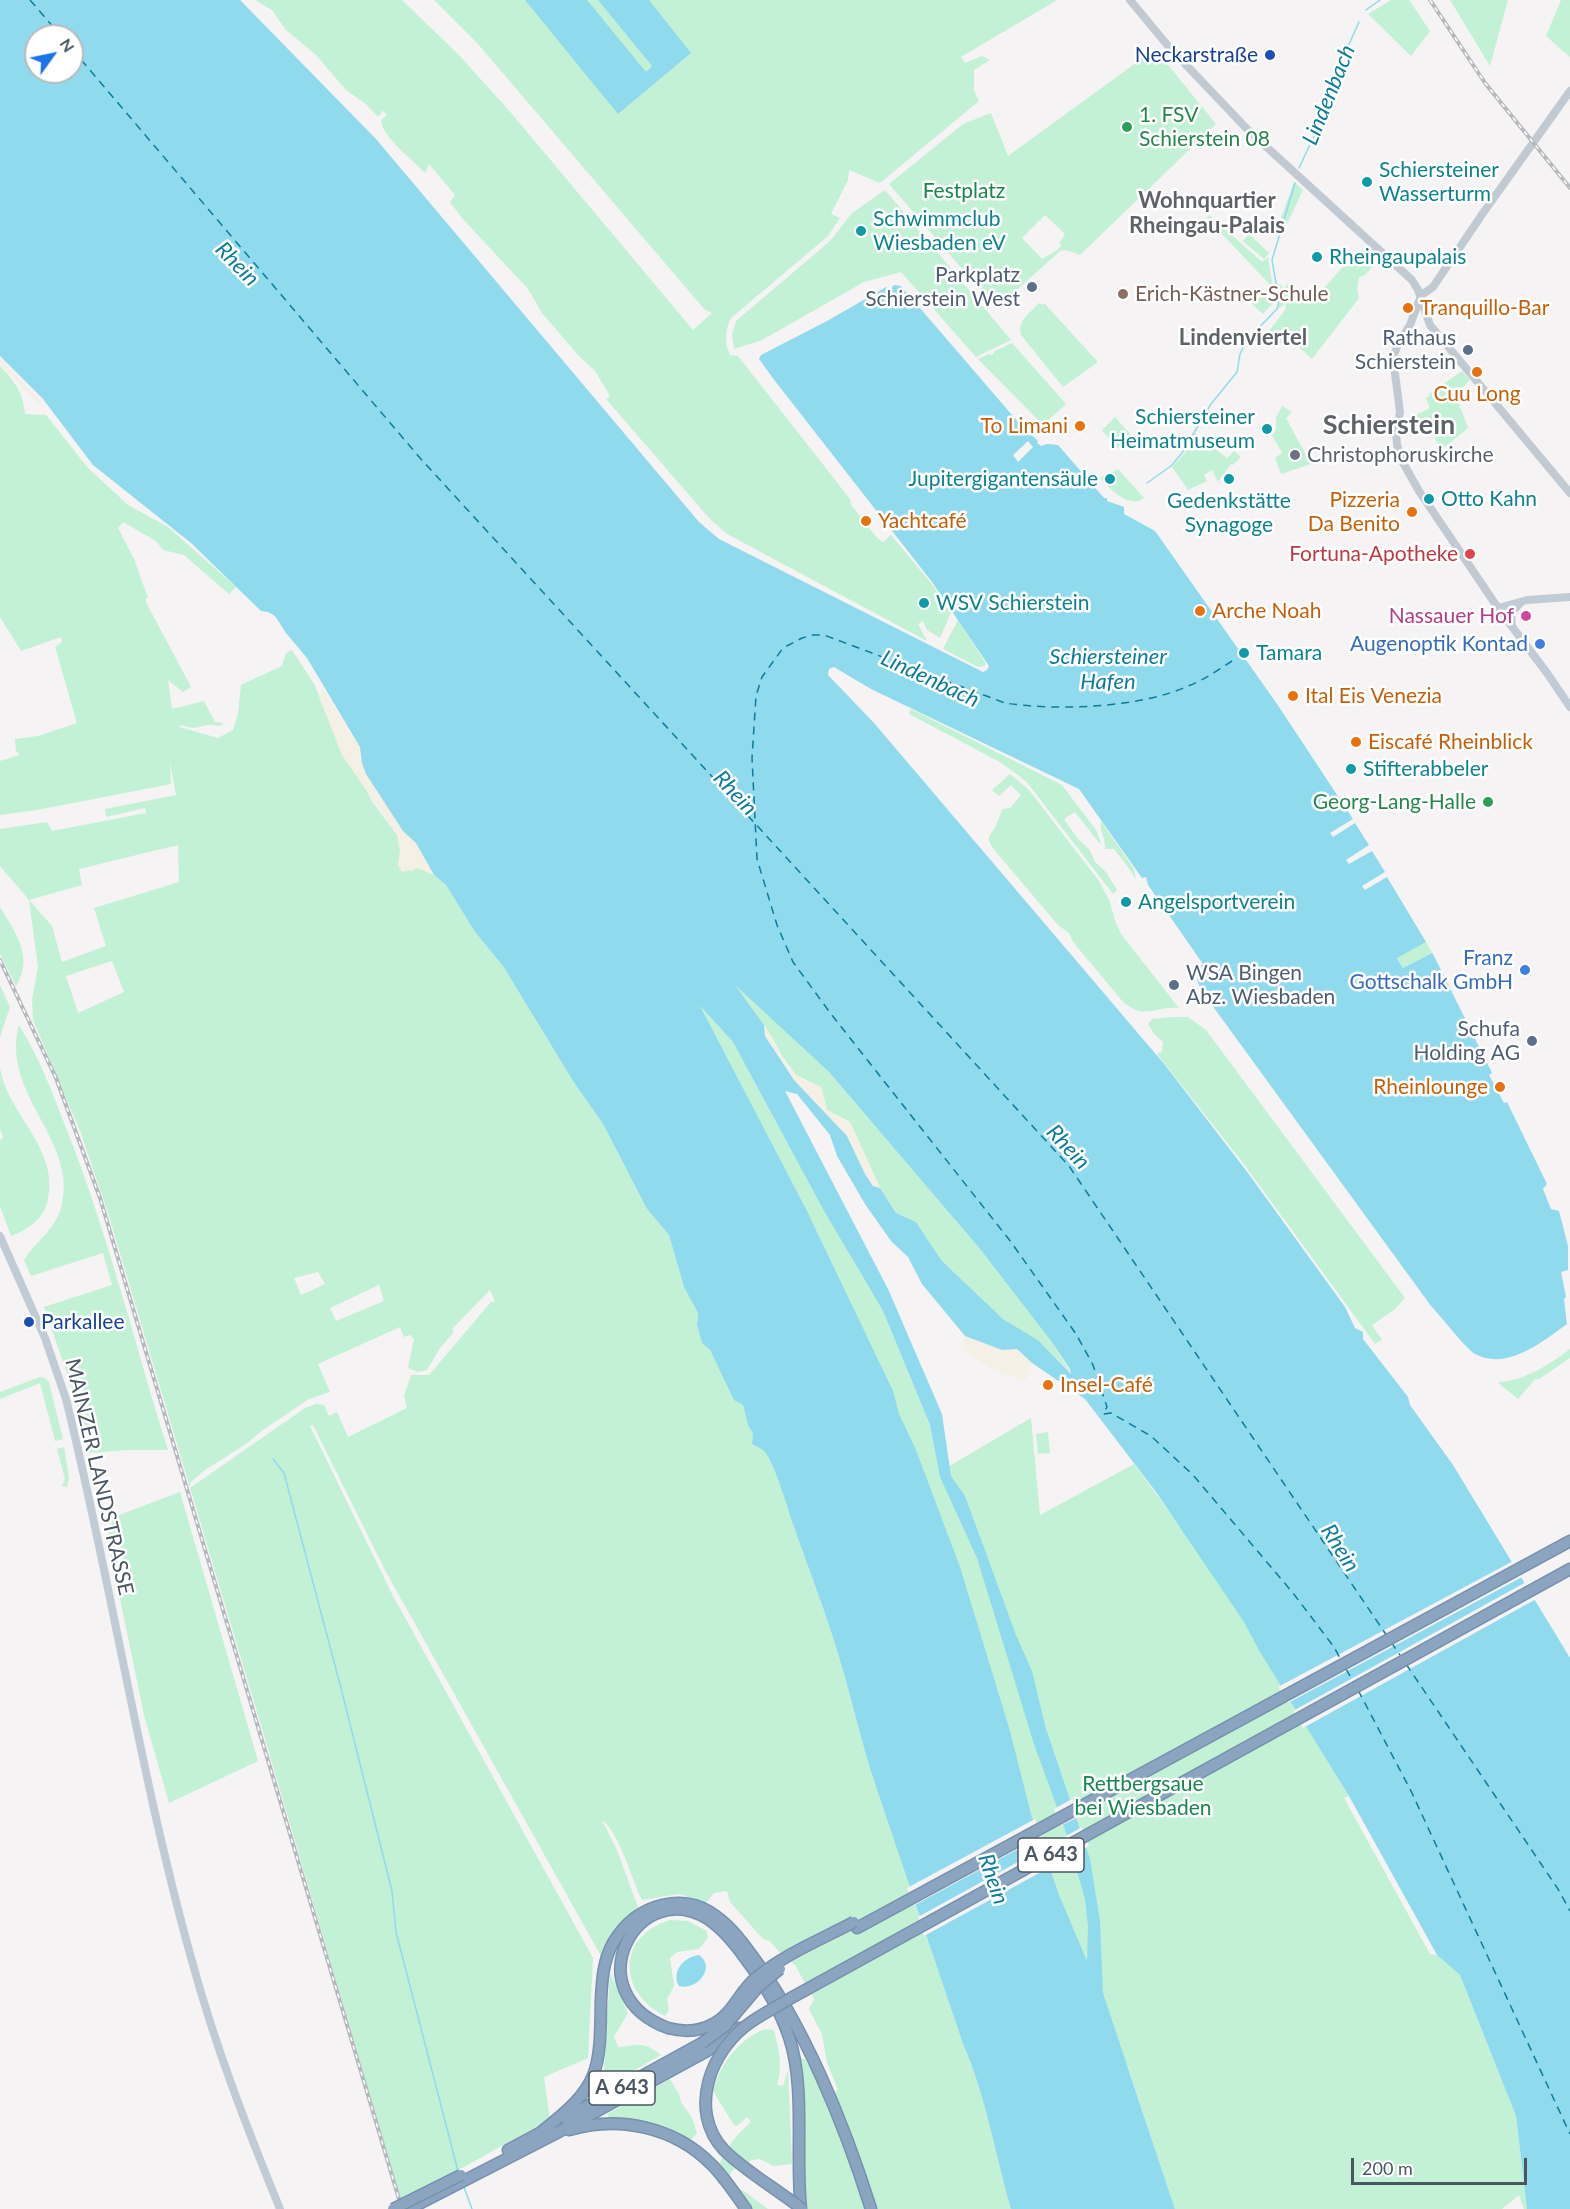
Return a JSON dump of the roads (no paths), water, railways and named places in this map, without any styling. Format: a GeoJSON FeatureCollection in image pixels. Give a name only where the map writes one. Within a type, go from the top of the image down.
{"type":"FeatureCollection","features":[{"type":"Feature","properties":{"kind":"highway","name":"A 643"},"geometry":{"type":"LineString","coordinates":[[393,2209],[541,2132],[711,2037],[736,2015],[758,1987],[779,1970],[1570,1541]]}},
{"type":"Feature","properties":{"kind":"highway","name":"A 643"},"geometry":{"type":"LineString","coordinates":[[409,2209],[553,2135],[707,2051],[750,2022],[1570,1569]]}},
{"type":"Feature","properties":{"kind":"highway"},"geometry":{"type":"LineString","coordinates":[[801,2209],[798,2174],[797,2087],[792,2048],[774,2004],[762,1982],[742,1948],[715,1924],[700,1915],[683,1911],[657,1914],[642,1923],[625,1943],[620,1969],[623,1986],[637,2008],[658,2024],[683,2031],[706,2027],[726,2015],[750,1982],[776,1964],[1104,1788],[1132,1779]]}},
{"type":"Feature","properties":{"kind":"highway"},"geometry":{"type":"LineString","coordinates":[[541,2132],[578,2100],[595,2073],[600,2049],[604,1966],[614,1942],[633,1919],[657,1906],[678,1903],[692,1905],[717,1916],[776,1990],[814,2064],[845,2137],[871,2209]]}},
{"type":"Feature","properties":{"kind":"highway"},"geometry":{"type":"LineString","coordinates":[[750,2022],[726,2046],[709,2077],[705,2094],[707,2119],[718,2142],[730,2155],[801,2209]]}},
{"type":"Feature","properties":{"kind":"highway"},"geometry":{"type":"LineString","coordinates":[[553,2135],[576,2128],[609,2124],[651,2129],[677,2139],[700,2155],[720,2175],[746,2209]]}},
{"type":"Feature","properties":{"kind":"main road"},"geometry":{"type":"LineString","coordinates":[[1570,597],[1521,601],[1498,608],[1570,707]]}},
{"type":"Feature","properties":{"kind":"main road"},"geometry":{"type":"LineString","coordinates":[[1512,626],[1511,613],[1521,601]]}},
{"type":"Feature","properties":{"kind":"main road","name":"MAINZER LANDSTRASSE"},"geometry":{"type":"LineString","coordinates":[[0,1236],[60,1378],[166,1858],[191,1960],[228,2074],[280,2209]]}},
{"type":"Feature","properties":{"kind":"street"},"geometry":{"type":"LineString","coordinates":[[1130,0],[1169,47],[1243,125],[1410,278],[1415,285],[1430,325],[1570,493]]}},
{"type":"Feature","properties":{"kind":"street"},"geometry":{"type":"LineString","coordinates":[[1498,608],[1422,496],[1397,448],[1396,435],[1400,412],[1393,359],[1398,344],[1410,325],[1420,297],[1433,287],[1570,91]]}},
{"type":"Feature","properties":{"kind":"street"},"geometry":{"type":"LineString","coordinates":[[1410,325],[1419,322],[1430,325]]}},
{"type":"Feature","properties":{"kind":"water"},"geometry":{"type":"Polygon","coordinates":[[[0,0],[240,0],[376,139],[699,522],[719,539],[983,672],[987,670],[989,666],[932,582],[759,359],[761,355],[886,287],[890,290],[894,285],[901,286],[1018,422],[1038,441],[1037,443],[1041,446],[1058,445],[1104,498],[1107,498],[1107,501],[1124,507],[1124,514],[1155,531],[1277,704],[1353,819],[1330,833],[1333,837],[1355,823],[1369,845],[1346,860],[1349,864],[1372,851],[1385,872],[1362,886],[1365,890],[1387,877],[1426,942],[1397,958],[1403,968],[1433,954],[1492,1073],[1489,1075],[1504,1103],[1507,1102],[1547,1184],[1543,1189],[1551,1209],[1559,1211],[1568,1246],[1568,1270],[1561,1272],[1566,1297],[1564,1299],[1567,1324],[1524,1352],[1499,1359],[1475,1354],[1431,1306],[1201,990],[1197,980],[1203,973],[1199,967],[1203,964],[1148,885],[1146,877],[1142,878],[1079,789],[871,689],[834,667],[829,669],[828,675],[874,723],[1165,1065],[1248,1173],[1345,1307],[1355,1328],[1363,1332],[1363,1339],[1408,1397],[1410,1405],[1453,1465],[1570,1658],[1570,2209],[1527,2209],[1516,2116],[1460,1975],[1437,1955],[1349,1796],[1260,1652],[1244,1622],[1156,1492],[1085,1399],[1032,1363],[1017,1349],[1002,1350],[965,1336],[922,1284],[908,1257],[891,1241],[865,1204],[837,1156],[830,1135],[797,1094],[785,1091],[888,1289],[942,1414],[951,1476],[965,1496],[1016,1635],[1032,1671],[1046,1729],[1090,1859],[1100,1921],[1103,1993],[1175,2209],[1011,2209],[978,2084],[875,1784],[834,1641],[781,1487],[768,1457],[763,1450],[752,1444],[753,1433],[748,1425],[743,1405],[734,1400],[710,1350],[702,1343],[697,1325],[698,1313],[684,1287],[669,1235],[647,1209],[603,1124],[573,1081],[503,966],[475,932],[446,885],[434,875],[416,843],[403,831],[366,774],[360,747],[307,658],[275,616],[261,611],[191,543],[93,465],[43,399],[0,356],[0,0]],[[735,985],[764,1025],[765,1036],[794,1080],[847,1136],[865,1174],[873,1186],[880,1188],[896,1213],[916,1222],[942,1261],[1003,1319],[1038,1340],[1071,1374],[1051,1341],[980,1249],[829,1072],[735,985]],[[700,1006],[805,1207],[893,1391],[899,1414],[916,1450],[960,1567],[1010,1731],[1031,1814],[1059,1895],[1087,1961],[1088,1927],[1085,1899],[1064,1827],[1034,1744],[977,1558],[940,1477],[930,1425],[883,1311],[824,1211],[733,1042],[700,1006]]]}},
{"type":"Feature","properties":{"kind":"water"},"geometry":{"type":"Polygon","coordinates":[[[525,0],[587,0],[646,72],[652,66],[598,0],[649,0],[691,53],[618,114],[525,0]]]}},
{"type":"Feature","properties":{"kind":"water"},"geometry":{"type":"Polygon","coordinates":[[[699,1955],[706,1966],[702,1977],[692,1985],[679,1986],[677,1975],[680,1966],[688,1959],[699,1955]]]}},
{"type":"Feature","properties":{"kind":"waterway","name":"Lindenbach"},"geometry":{"type":"LineString","coordinates":[[1366,10],[1380,0]]}},
{"type":"Feature","properties":{"kind":"waterway","name":"Lindenbach"},"geometry":{"type":"LineString","coordinates":[[1299,168],[1323,117],[1333,91],[1337,71],[1359,22]]}},
{"type":"Feature","properties":{"kind":"waterway","name":"Lindenbach"},"geometry":{"type":"LineString","coordinates":[[1147,483],[1171,466],[1182,453],[1211,404],[1237,372],[1240,354],[1246,341],[1277,309],[1279,301],[1272,260],[1295,183]]}},
{"type":"Feature","properties":{"kind":"waterway"},"geometry":{"type":"LineString","coordinates":[[273,1459],[284,1473],[342,1692],[392,1891],[396,1932],[458,2171]]}},
{"type":"Feature","properties":{"kind":"waterway"},"geometry":{"type":"LineString","coordinates":[[464,2187],[472,2209]]}},
{"type":"Feature","properties":{"kind":"railway"},"geometry":{"type":"LineString","coordinates":[[1430,0],[1485,83],[1570,188]]}},
{"type":"Feature","properties":{"kind":"railway"},"geometry":{"type":"LineString","coordinates":[[0,960],[56,1078],[100,1198],[402,2209]]}},
{"type":"Feature","properties":{"kind":"place","name":"Neckarstraße"},"geometry":{"type":"Point","coordinates":[1270,55]}},
{"type":"Feature","properties":{"kind":"place","name":"1. FSV Schierstein 08"},"geometry":{"type":"Point","coordinates":[1127,127]}},
{"type":"Feature","properties":{"kind":"place","name":"Schiersteiner Wasserturm"},"geometry":{"type":"Point","coordinates":[1367,182]}},
{"type":"Feature","properties":{"kind":"place","name":"Schwimmclub Wiesbaden eV"},"geometry":{"type":"Point","coordinates":[861,231]}},
{"type":"Feature","properties":{"kind":"place","name":"Rheingaupalais"},"geometry":{"type":"Point","coordinates":[1317,257]}},
{"type":"Feature","properties":{"kind":"place","name":"Parkplatz Schierstein West"},"geometry":{"type":"Point","coordinates":[1032,287]}},
{"type":"Feature","properties":{"kind":"place","name":"Erich-Kästner-Schule"},"geometry":{"type":"Point","coordinates":[1123,294]}},
{"type":"Feature","properties":{"kind":"place","name":"Tranquillo-Bar"},"geometry":{"type":"Point","coordinates":[1408,308]}},
{"type":"Feature","properties":{"kind":"place","name":"Rathaus Schierstein"},"geometry":{"type":"Point","coordinates":[1468,350]}},
{"type":"Feature","properties":{"kind":"place","name":"Cuu Long"},"geometry":{"type":"Point","coordinates":[1477,372]}},
{"type":"Feature","properties":{"kind":"place","name":"To Limani"},"geometry":{"type":"Point","coordinates":[1080,426]}},
{"type":"Feature","properties":{"kind":"place","name":"Schiersteiner Heimatmuseum"},"geometry":{"type":"Point","coordinates":[1267,429]}},
{"type":"Feature","properties":{"kind":"place","name":"Christophoruskirche"},"geometry":{"type":"Point","coordinates":[1295,455]}},
{"type":"Feature","properties":{"kind":"place","name":"Jupitergigantensäule"},"geometry":{"type":"Point","coordinates":[1110,479]}},
{"type":"Feature","properties":{"kind":"place","name":"Gedenkstätte Synagoge"},"geometry":{"type":"Point","coordinates":[1229,479]}},
{"type":"Feature","properties":{"kind":"place","name":"Otto Kahn"},"geometry":{"type":"Point","coordinates":[1429,499]}},
{"type":"Feature","properties":{"kind":"place","name":"Pizzeria Da Benito"},"geometry":{"type":"Point","coordinates":[1412,512]}},
{"type":"Feature","properties":{"kind":"place","name":"Yachtcafé"},"geometry":{"type":"Point","coordinates":[866,521]}},
{"type":"Feature","properties":{"kind":"place","name":"Fortuna-Apotheke"},"geometry":{"type":"Point","coordinates":[1470,554]}},
{"type":"Feature","properties":{"kind":"place","name":"WSV Schierstein"},"geometry":{"type":"Point","coordinates":[924,603]}},
{"type":"Feature","properties":{"kind":"place","name":"Arche Noah"},"geometry":{"type":"Point","coordinates":[1200,611]}},
{"type":"Feature","properties":{"kind":"place","name":"Nassauer Hof"},"geometry":{"type":"Point","coordinates":[1526,616]}},
{"type":"Feature","properties":{"kind":"place","name":"Augenoptik Kontad"},"geometry":{"type":"Point","coordinates":[1540,644]}},
{"type":"Feature","properties":{"kind":"place","name":"Tamara"},"geometry":{"type":"Point","coordinates":[1244,653]}},
{"type":"Feature","properties":{"kind":"place","name":"Ital Eis Venezia"},"geometry":{"type":"Point","coordinates":[1293,696]}},
{"type":"Feature","properties":{"kind":"place","name":"Eiscafé Rheinblick"},"geometry":{"type":"Point","coordinates":[1356,742]}},
{"type":"Feature","properties":{"kind":"place","name":"Stifterabbeler"},"geometry":{"type":"Point","coordinates":[1351,769]}},
{"type":"Feature","properties":{"kind":"place","name":"Georg-Lang-Halle"},"geometry":{"type":"Point","coordinates":[1488,802]}},
{"type":"Feature","properties":{"kind":"place","name":"Angelsportverein"},"geometry":{"type":"Point","coordinates":[1126,902]}},
{"type":"Feature","properties":{"kind":"place","name":"Franz Gottschalk GmbH"},"geometry":{"type":"Point","coordinates":[1525,970]}},
{"type":"Feature","properties":{"kind":"place","name":"WSA Bingen Abz. Wiesbaden"},"geometry":{"type":"Point","coordinates":[1174,985]}},
{"type":"Feature","properties":{"kind":"place","name":"Schufa Holding AG"},"geometry":{"type":"Point","coordinates":[1532,1041]}},
{"type":"Feature","properties":{"kind":"place","name":"Rheinlounge"},"geometry":{"type":"Point","coordinates":[1500,1087]}},
{"type":"Feature","properties":{"kind":"place","name":"Parkallee"},"geometry":{"type":"Point","coordinates":[29,1322]}},
{"type":"Feature","properties":{"kind":"place","name":"Insel-Café"},"geometry":{"type":"Point","coordinates":[1048,1385]}},
{"type":"Feature","properties":{"kind":"district","name":"Wohnquartier Rheingau-Palais"},"geometry":{"type":"Point","coordinates":[1207,214]}},
{"type":"Feature","properties":{"kind":"district","name":"Lindenviertel"},"geometry":{"type":"Point","coordinates":[1243,338]}},
{"type":"Feature","properties":{"kind":"district","name":"Schierstein"},"geometry":{"type":"Point","coordinates":[1389,425]}},
{"type":"Feature","properties":{"kind":"park label","name":"Festplatz"},"geometry":{"type":"Point","coordinates":[964,191]}},
{"type":"Feature","properties":{"kind":"park label","name":"Rettbergsaue bei Wiesbaden"},"geometry":{"type":"Point","coordinates":[1143,1796]}},
{"type":"Feature","properties":{"kind":"water label","name":"Rhein"},"geometry":{"type":"Point","coordinates":[237,264]}},
{"type":"Feature","properties":{"kind":"water label","name":"Schiersteiner Hafen"},"geometry":{"type":"Point","coordinates":[1108,670]}},
{"type":"Feature","properties":{"kind":"water label","name":"Rhein"},"geometry":{"type":"Point","coordinates":[735,793]}},
{"type":"Feature","properties":{"kind":"water label","name":"Rhein"},"geometry":{"type":"Point","coordinates":[1068,1147]}},
{"type":"Feature","properties":{"kind":"water label","name":"Rhein"},"geometry":{"type":"Point","coordinates":[1340,1548]}},
{"type":"Feature","properties":{"kind":"water label","name":"Rhein"},"geometry":{"type":"Point","coordinates":[993,1879]}}]}
